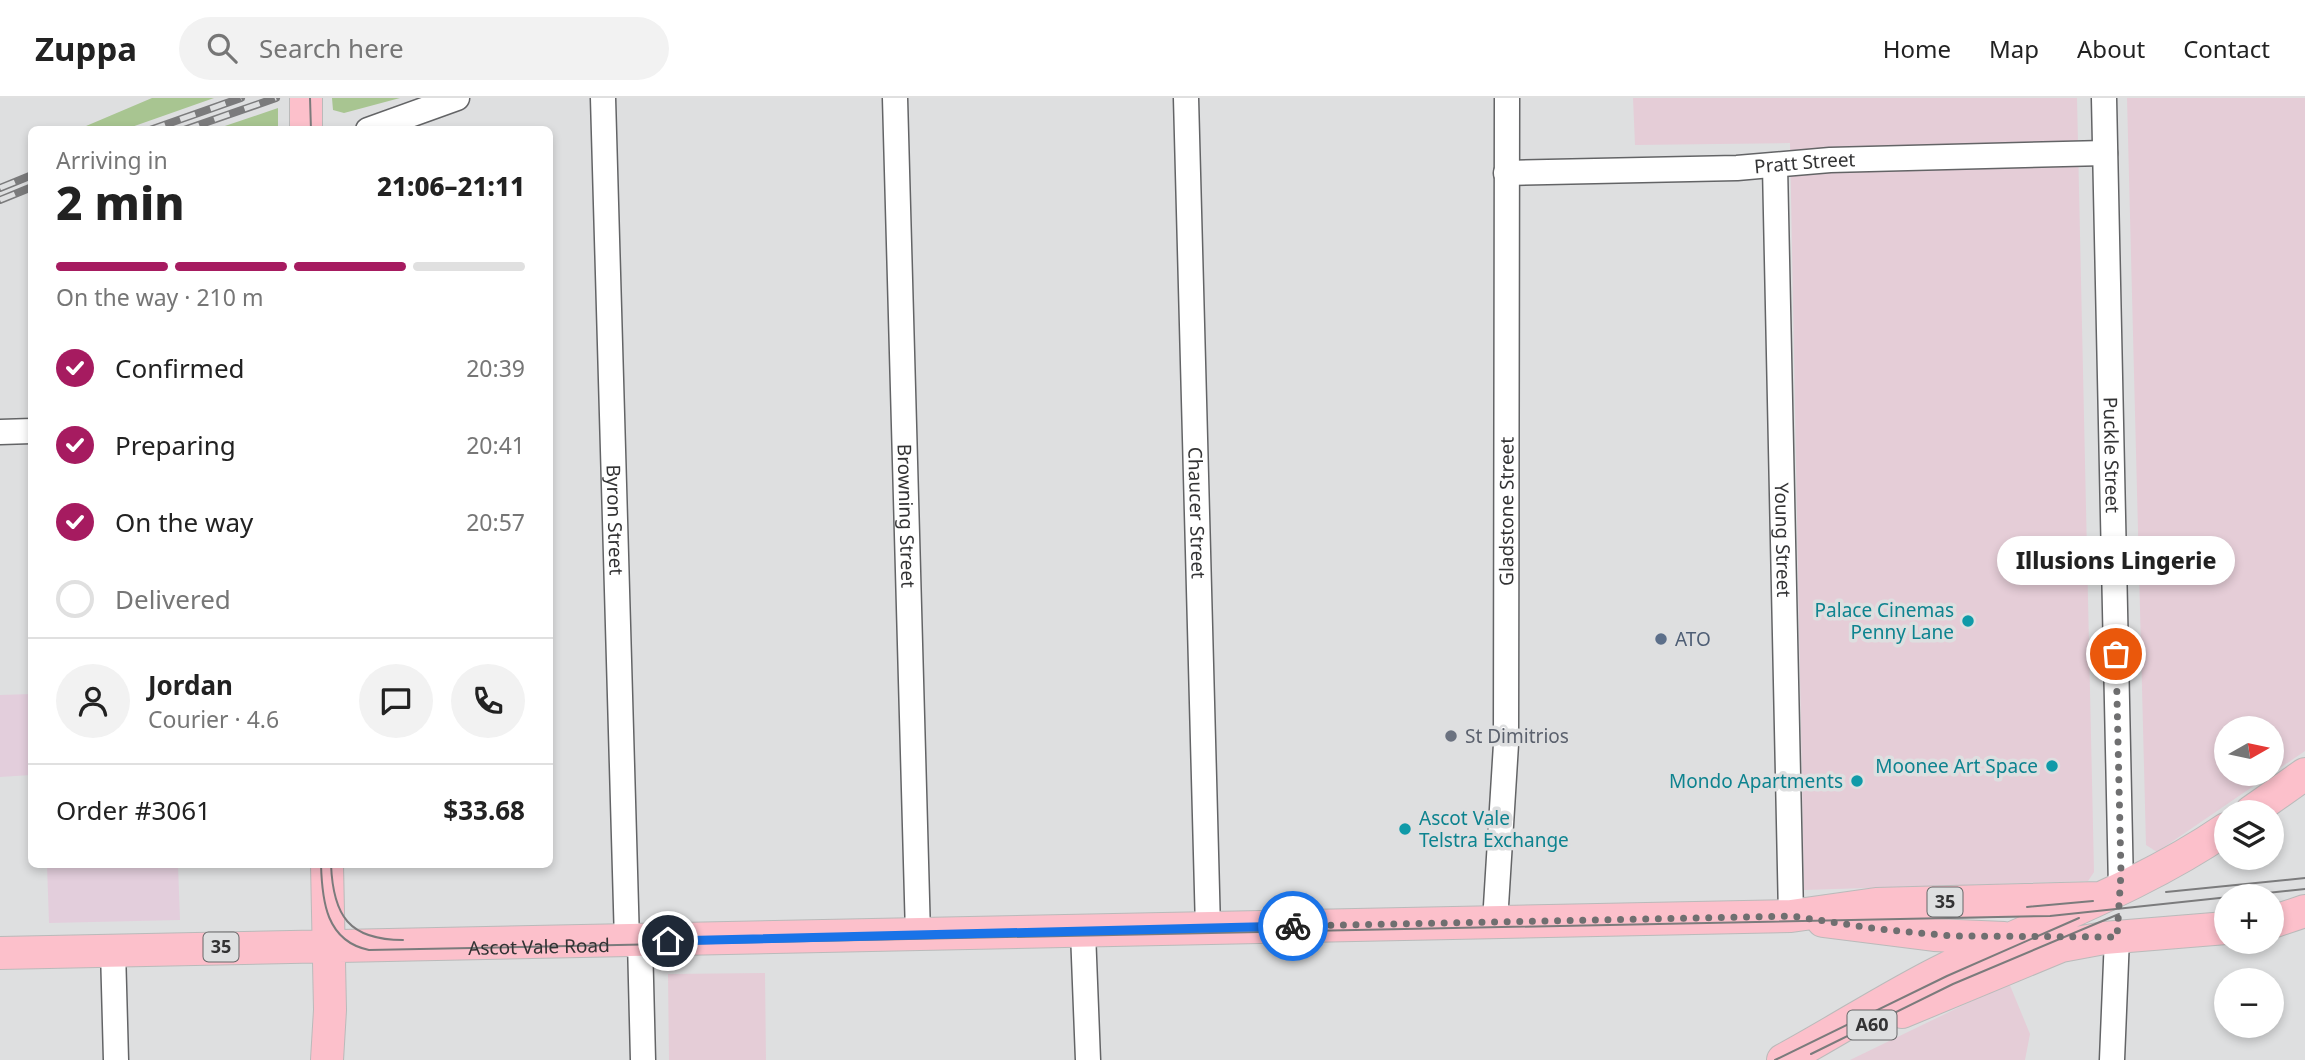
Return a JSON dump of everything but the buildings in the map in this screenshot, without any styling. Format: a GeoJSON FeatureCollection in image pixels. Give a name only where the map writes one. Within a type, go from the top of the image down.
{"type":"FeatureCollection","features":[{"type":"Feature","properties":{"kind":"main road"},"geometry":{"type":"LineString","coordinates":[[2268,800],[2305,774]]}},
{"type":"Feature","properties":{"kind":"main road","name":"A60"},"geometry":{"type":"LineString","coordinates":[[1783,1060],[1942,970],[2110,893],[2184,856],[2214,837]]}},
{"type":"Feature","properties":{"kind":"main road"},"geometry":{"type":"LineString","coordinates":[[327,868],[330,1010],[327,1060]]}},
{"type":"Feature","properties":{"kind":"main road","name":"Ascot Vale Road"},"geometry":{"type":"LineString","coordinates":[[0,953],[1791,916],[1876,904],[2110,893]]}},
{"type":"Feature","properties":{"kind":"main road","name":"Puckle Street"},"geometry":{"type":"LineString","coordinates":[[2110,893],[2110,938]]}},
{"type":"Feature","properties":{"kind":"main road"},"geometry":{"type":"LineString","coordinates":[[2284,919],[2305,911]]}},
{"type":"Feature","properties":{"kind":"main road","name":"Ascot Vale Road"},"geometry":{"type":"LineString","coordinates":[[1791,916],[1890,931],[2010,938],[2110,938]]}},
{"type":"Feature","properties":{"kind":"main road"},"geometry":{"type":"LineString","coordinates":[[2284,924],[2305,924]]}},
{"type":"Feature","properties":{"kind":"main road","name":"A60"},"geometry":{"type":"LineString","coordinates":[[1790,1060],[2038,954],[2110,938],[2214,929]]}},
{"type":"Feature","properties":{"kind":"main road"},"geometry":{"type":"LineString","coordinates":[[330,1010],[335,1060]]}},
{"type":"Feature","properties":{"kind":"street"},"geometry":{"type":"LineString","coordinates":[[379,126],[457,98]]}},
{"type":"Feature","properties":{"kind":"street","name":"Byron Street"},"geometry":{"type":"LineString","coordinates":[[603,98],[633,942],[643,1060]]}},
{"type":"Feature","properties":{"kind":"street","name":"Browning Street"},"geometry":{"type":"LineString","coordinates":[[895,98],[918,935]]}},
{"type":"Feature","properties":{"kind":"street","name":"Chaucer Street"},"geometry":{"type":"LineString","coordinates":[[1186,98],[1208,929]]}},
{"type":"Feature","properties":{"kind":"street","name":"Gladstone Street"},"geometry":{"type":"LineString","coordinates":[[1495,922],[1506,744],[1507,98]]}},
{"type":"Feature","properties":{"kind":"street","name":"Puckle Street"},"geometry":{"type":"LineString","coordinates":[[2104,98],[2110,893]]}},
{"type":"Feature","properties":{"kind":"street","name":"Pratt Street"},"geometry":{"type":"LineString","coordinates":[[1506,173],[1775,166],[1830,160],[2105,153]]}},
{"type":"Feature","properties":{"kind":"street","name":"Young Street"},"geometry":{"type":"LineString","coordinates":[[1775,166],[1791,916]]}},
{"type":"Feature","properties":{"kind":"street"},"geometry":{"type":"LineString","coordinates":[[0,432],[28,431]]}},
{"type":"Feature","properties":{"kind":"street"},"geometry":{"type":"LineString","coordinates":[[1083,932],[1088,1060]]}},
{"type":"Feature","properties":{"kind":"street"},"geometry":{"type":"LineString","coordinates":[[2110,938],[2112,1060]]}},
{"type":"Feature","properties":{"kind":"street"},"geometry":{"type":"LineString","coordinates":[[113,950],[116,1060]]}},
{"type":"Feature","properties":{"kind":"shaded area"},"geometry":{"type":"Polygon","coordinates":[[[1633,98],[2077,98],[2094,872],[2088,881],[1804,890],[1790,143],[1635,145],[1633,98]]]}},
{"type":"Feature","properties":{"kind":"shaded area"},"geometry":{"type":"Polygon","coordinates":[[[2127,98],[2305,98],[2305,751],[2284,766],[2284,716],[2214,716],[2214,786],[2253,786],[2233,800],[2214,800],[2214,813],[2157,852],[2146,845],[2127,98]]]}},
{"type":"Feature","properties":{"kind":"shaded area"},"geometry":{"type":"Polygon","coordinates":[[[28,694],[28,775],[0,777],[0,695],[28,694]]]}},
{"type":"Feature","properties":{"kind":"shaded area"},"geometry":{"type":"Polygon","coordinates":[[[47,868],[178,868],[180,920],[49,923],[47,868]]]}},
{"type":"Feature","properties":{"kind":"shaded area"},"geometry":{"type":"Polygon","coordinates":[[[765,973],[766,1060],[669,1060],[668,974],[765,973]]]}},
{"type":"Feature","properties":{"kind":"shaded area"},"geometry":{"type":"Polygon","coordinates":[[[2009,983],[2030,1034],[2025,1060],[1850,1060],[2009,983]]]}},
{"type":"Feature","properties":{"kind":"green space"},"geometry":{"type":"Polygon","coordinates":[[[152,98],[214,98],[135,126],[86,126],[152,98]]]}},
{"type":"Feature","properties":{"kind":"green space"},"geometry":{"type":"Polygon","coordinates":[[[332,98],[400,98],[344,113],[333,110],[332,98]]]}},
{"type":"Feature","properties":{"kind":"green space"},"geometry":{"type":"Polygon","coordinates":[[[278,108],[278,126],[225,126],[278,108]]]}},
{"type":"Feature","properties":{"kind":"tram line"},"geometry":{"type":"LineString","coordinates":[[310,98],[311,126]]}},
{"type":"Feature","properties":{"kind":"tram line"},"geometry":{"type":"LineString","coordinates":[[321,868],[325,905],[335,929],[355,945],[369,950],[2050,916],[2305,889]]}},
{"type":"Feature","properties":{"kind":"tram line"},"geometry":{"type":"LineString","coordinates":[[331,868],[335,898],[348,922],[369,935],[403,940]]}},
{"type":"Feature","properties":{"kind":"tram line"},"geometry":{"type":"LineString","coordinates":[[2166,892],[2305,878]]}},
{"type":"Feature","properties":{"kind":"tram line"},"geometry":{"type":"LineString","coordinates":[[2027,907],[2093,901]]}},
{"type":"Feature","properties":{"kind":"tram line"},"geometry":{"type":"LineString","coordinates":[[1811,1054],[1953,984],[2119,914]]}},
{"type":"Feature","properties":{"kind":"tram line"},"geometry":{"type":"LineString","coordinates":[[1775,1060],[1947,976],[2079,918]]}},
{"type":"Feature","properties":{"kind":"railway"},"geometry":{"type":"LineString","coordinates":[[161,126],[241,98]]}},
{"type":"Feature","properties":{"kind":"railway"},"geometry":{"type":"LineString","coordinates":[[196,126],[276,98]]}},
{"type":"Feature","properties":{"kind":"railway"},"geometry":{"type":"LineString","coordinates":[[0,188],[28,177]]}},
{"type":"Feature","properties":{"kind":"railway"},"geometry":{"type":"LineString","coordinates":[[0,200],[28,189]]}},
{"type":"Feature","properties":{"kind":"way so far"},"geometry":{"type":"LineString","coordinates":[[1293,926],[1791,916],[1878,929],[1952,936],[2031,939],[2117,937],[2121,873],[2116,654]]}},
{"type":"Feature","properties":{"kind":"place","name":"Palace Cinemas Penny Lane"},"geometry":{"type":"Point","coordinates":[1968,621]}},
{"type":"Feature","properties":{"kind":"place","name":"ATO"},"geometry":{"type":"Point","coordinates":[1661,639]}},
{"type":"Feature","properties":{"kind":"place","name":"Illusions Lingerie"},"geometry":{"type":"Point","coordinates":[2116,654]}},
{"type":"Feature","properties":{"kind":"place","name":"St Dimitrios"},"geometry":{"type":"Point","coordinates":[1451,736]}},
{"type":"Feature","properties":{"kind":"place","name":"Moonee Art Space"},"geometry":{"type":"Point","coordinates":[2052,766]}},
{"type":"Feature","properties":{"kind":"place","name":"Mondo Apartments"},"geometry":{"type":"Point","coordinates":[1857,781]}},
{"type":"Feature","properties":{"kind":"place","name":"Ascot Vale Telstra Exchange"},"geometry":{"type":"Point","coordinates":[1405,829]}},
{"type":"Feature","properties":{"kind":"route"},"geometry":{"type":"LineString","coordinates":[[668,941],[1293,926]]}}]}
